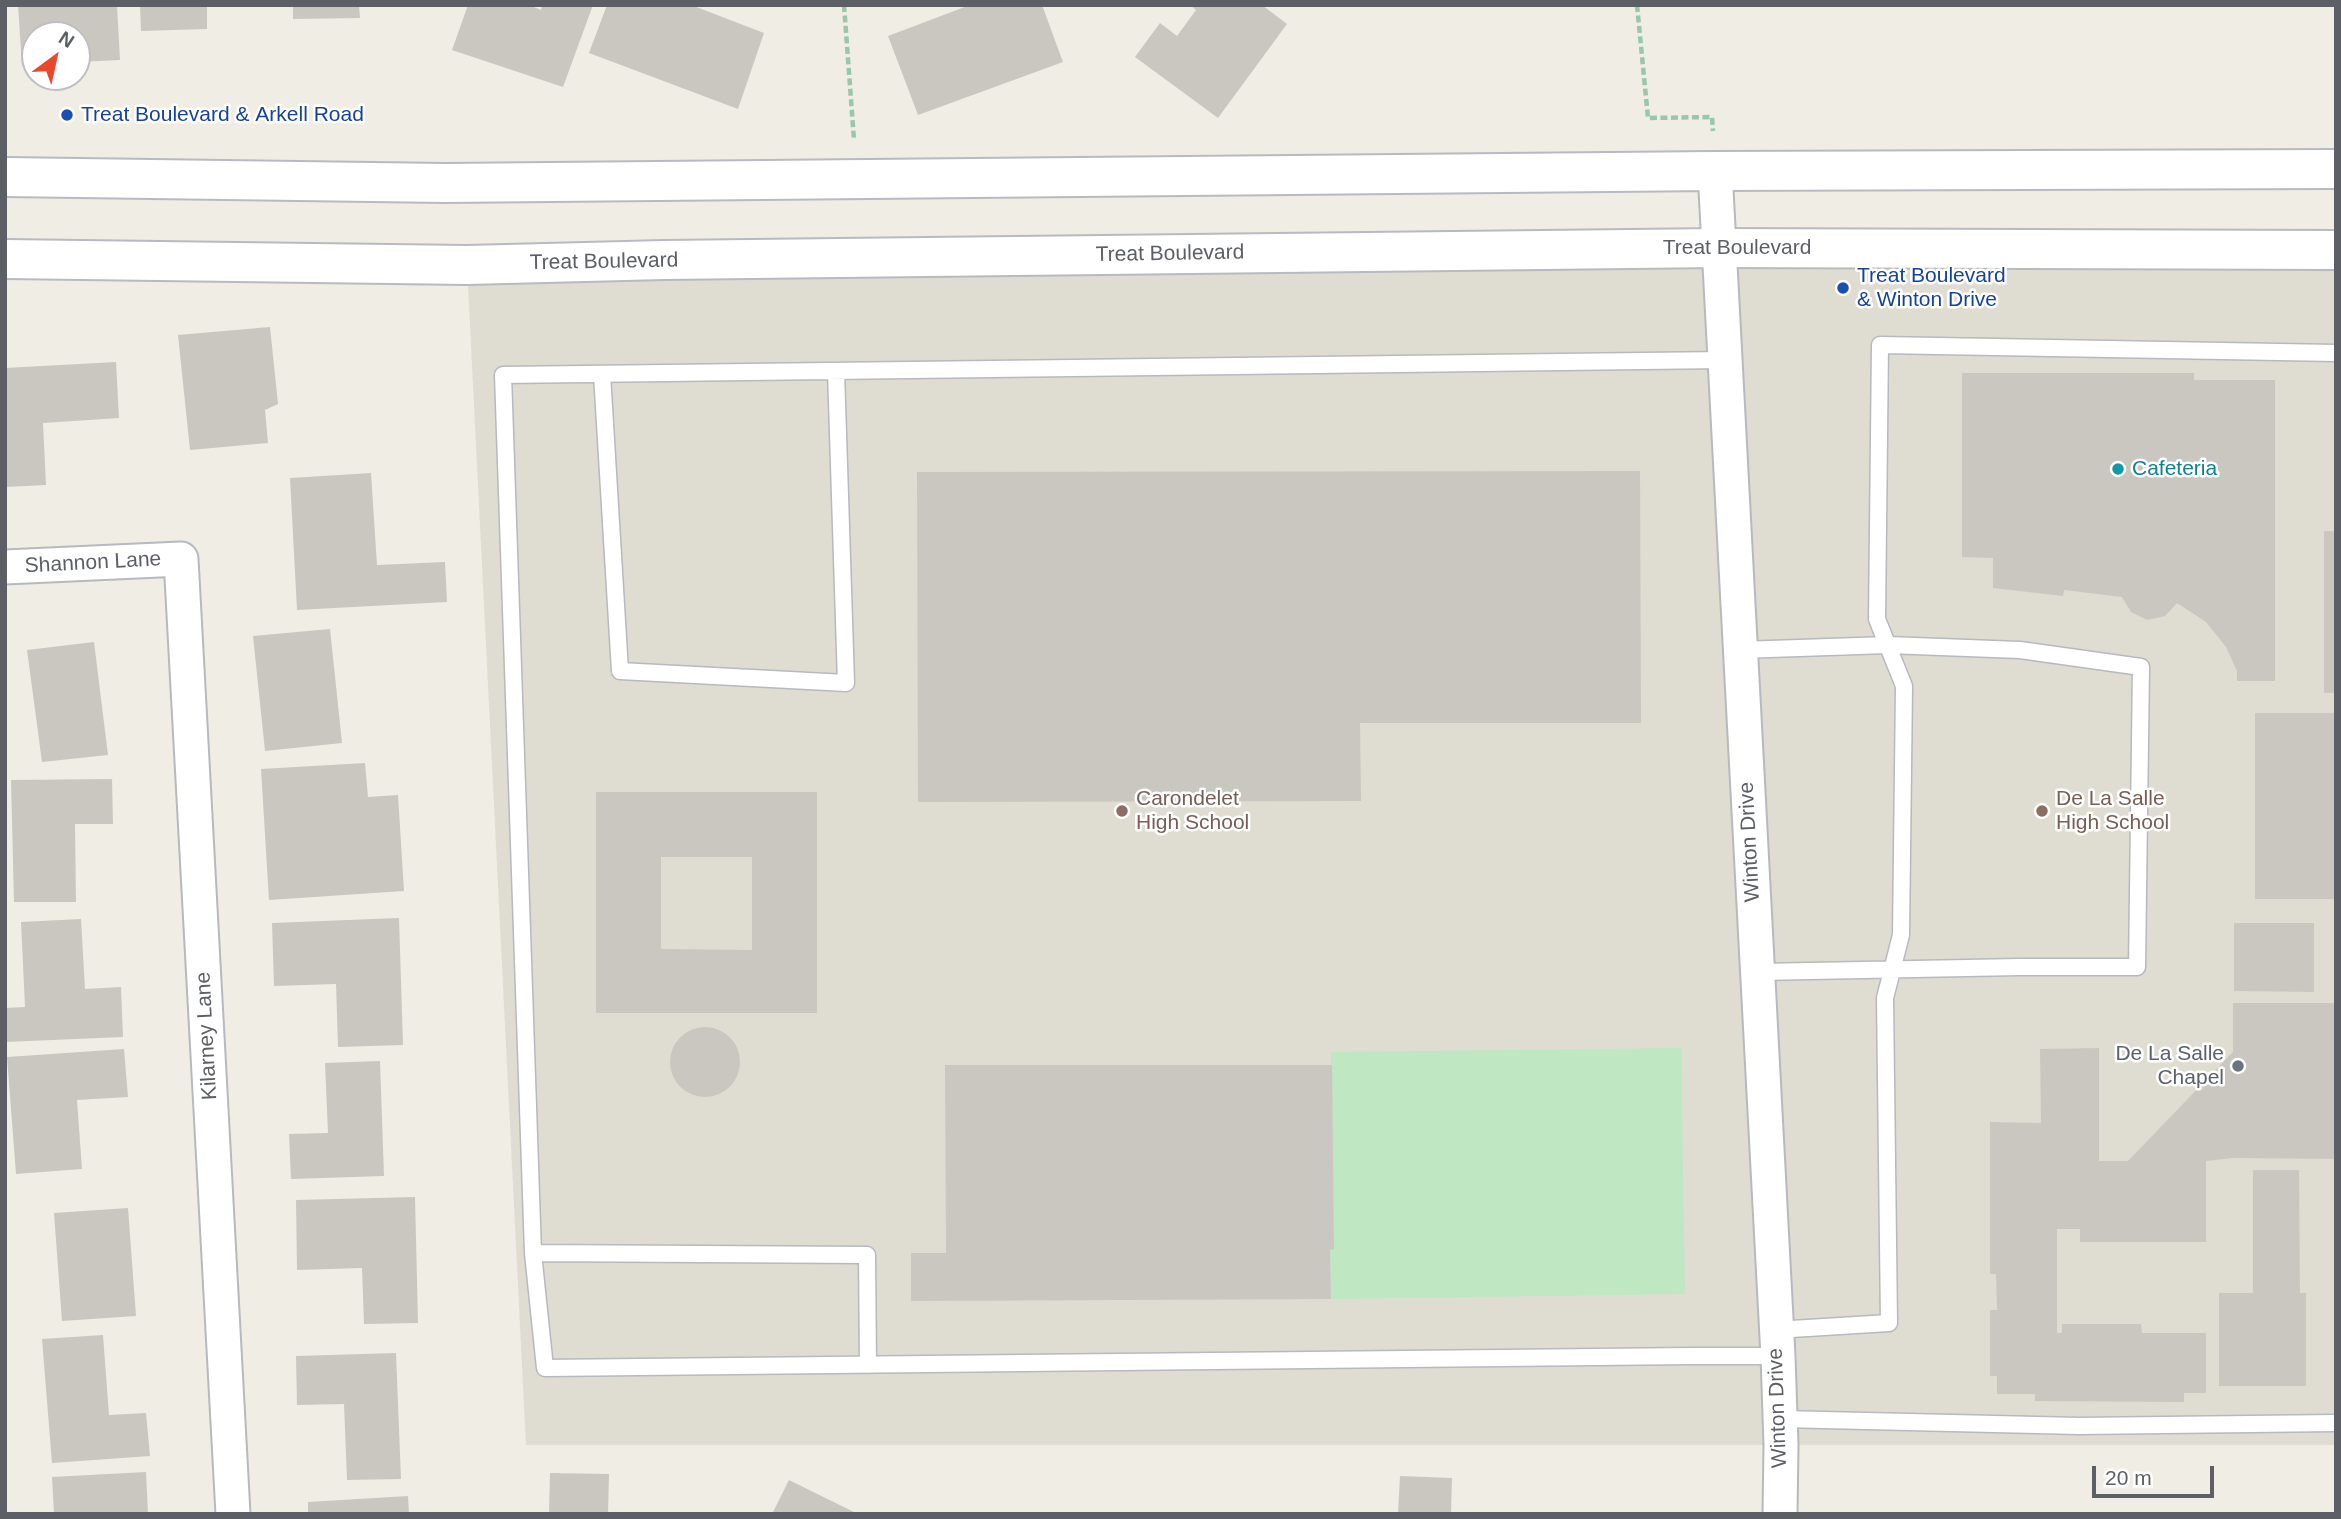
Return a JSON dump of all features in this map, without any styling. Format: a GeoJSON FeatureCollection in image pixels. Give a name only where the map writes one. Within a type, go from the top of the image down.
{"type":"FeatureCollection","features":[{"type":"Feature","properties":{"kind":"main road"},"geometry":{"type":"LineString","coordinates":[[5,177],[444,183],[1715,171],[2336,169]]}},
{"type":"Feature","properties":{"kind":"main road","name":"Treat Boulevard"},"geometry":{"type":"LineString","coordinates":[[5,259],[467,265],[664,260],[1718,248],[2336,250]]}},
{"type":"Feature","properties":{"kind":"street","name":"Winton Drive"},"geometry":{"type":"LineString","coordinates":[[1715,171],[1781,1419],[1780,1514]]}},
{"type":"Feature","properties":{"kind":"street","name":"Shannon Lane"},"geometry":{"type":"LineString","coordinates":[[5,567],[181,559]]}},
{"type":"Feature","properties":{"kind":"street","name":"Kilarney Lane"},"geometry":{"type":"LineString","coordinates":[[181,559],[233,1514]]}},
{"type":"Feature","properties":{"kind":"lane"},"geometry":{"type":"LineString","coordinates":[[1724,360],[503,375],[533,1253],[545,1368],[868,1365],[1776,1343],[1889,1324],[1885,998],[1901,935],[1904,686],[1877,619],[1880,345],[2336,353]]}},
{"type":"Feature","properties":{"kind":"lane"},"geometry":{"type":"LineString","coordinates":[[602,374],[620,671],[846,683],[836,371]]}},
{"type":"Feature","properties":{"kind":"lane"},"geometry":{"type":"LineString","coordinates":[[1740,650],[1888,645],[2021,650],[2141,667],[2137,967],[1758,972]]}},
{"type":"Feature","properties":{"kind":"lane"},"geometry":{"type":"LineString","coordinates":[[533,1253],[867,1255],[868,1365]]}},
{"type":"Feature","properties":{"kind":"lane"},"geometry":{"type":"LineString","coordinates":[[1781,1419],[2079,1426],[2336,1423]]}},
{"type":"Feature","properties":{"kind":"path"},"geometry":{"type":"LineString","coordinates":[[844,5],[858,179]]}},
{"type":"Feature","properties":{"kind":"path"},"geometry":{"type":"LineString","coordinates":[[1637,5],[1648,118],[1712,117],[1715,171]]}},
{"type":"Feature","properties":{"kind":"shaded area","name":"Carondelet High School"},"geometry":{"type":"Polygon","coordinates":[[[2336,250],[2336,1445],[526,1445],[467,265],[2336,250]]]}},
{"type":"Feature","properties":{"kind":"green space"},"geometry":{"type":"Polygon","coordinates":[[[1681,1048],[1685,1294],[1331,1299],[1330,1250],[1334,1249],[1331,1052],[1681,1048]]]}},
{"type":"Feature","properties":{"kind":"building"},"geometry":{"type":"Polygon","coordinates":[[[18,5],[117,5],[120,60],[91,61],[91,21],[21,21],[21,51],[18,5]]]}},
{"type":"Feature","properties":{"kind":"building"},"geometry":{"type":"Polygon","coordinates":[[[140,5],[207,5],[207,29],[141,31],[140,5]]]}},
{"type":"Feature","properties":{"kind":"building"},"geometry":{"type":"Polygon","coordinates":[[[293,5],[359,5],[360,18],[293,19],[293,5]]]}},
{"type":"Feature","properties":{"kind":"building"},"geometry":{"type":"Polygon","coordinates":[[[468,5],[529,5],[541,10],[542,5],[593,5],[563,87],[452,50],[468,5]]]}},
{"type":"Feature","properties":{"kind":"building"},"geometry":{"type":"Polygon","coordinates":[[[607,5],[691,5],[764,33],[738,109],[589,53],[607,5]]]}},
{"type":"Feature","properties":{"kind":"building"},"geometry":{"type":"Polygon","coordinates":[[[970,5],[1042,5],[1063,62],[918,115],[888,36],[970,5]]]}},
{"type":"Feature","properties":{"kind":"building"},"geometry":{"type":"Polygon","coordinates":[[[1190,5],[1262,5],[1287,24],[1218,118],[1135,57],[1160,23],[1177,36],[1196,10],[1190,5]]]}},
{"type":"Feature","properties":{"kind":"building"},"geometry":{"type":"Polygon","coordinates":[[[270,327],[278,404],[265,410],[268,443],[190,450],[178,335],[270,327]]]}},
{"type":"Feature","properties":{"kind":"building"},"geometry":{"type":"Polygon","coordinates":[[[116,362],[119,418],[43,423],[46,485],[5,487],[5,368],[116,362]]]}},
{"type":"Feature","properties":{"kind":"building","name":"Cafeteria"},"geometry":{"type":"Polygon","coordinates":[[[1962,373],[2194,373],[2194,380],[2275,380],[2275,681],[2237,681],[2237,671],[2226,647],[2206,622],[2177,603],[2165,616],[2147,620],[2131,612],[2122,597],[2064,590],[2063,596],[1993,588],[1993,558],[1962,557],[1962,373]]]}},
{"type":"Feature","properties":{"kind":"building"},"geometry":{"type":"Polygon","coordinates":[[[1640,471],[1641,723],[1360,723],[1361,801],[918,802],[917,472],[1640,471]]]}},
{"type":"Feature","properties":{"kind":"building"},"geometry":{"type":"Polygon","coordinates":[[[371,473],[377,565],[445,562],[447,602],[297,610],[290,478],[371,473]]]}},
{"type":"Feature","properties":{"kind":"building"},"geometry":{"type":"Polygon","coordinates":[[[2324,531],[2336,531],[2336,693],[2324,693],[2324,531]]]}},
{"type":"Feature","properties":{"kind":"building"},"geometry":{"type":"Polygon","coordinates":[[[330,629],[342,743],[265,751],[253,636],[330,629]]]}},
{"type":"Feature","properties":{"kind":"building"},"geometry":{"type":"Polygon","coordinates":[[[94,642],[108,755],[42,762],[27,650],[94,642]]]}},
{"type":"Feature","properties":{"kind":"building"},"geometry":{"type":"Polygon","coordinates":[[[2255,713],[2336,713],[2336,899],[2255,899],[2255,713]]]}},
{"type":"Feature","properties":{"kind":"building"},"geometry":{"type":"Polygon","coordinates":[[[365,763],[368,797],[398,795],[404,891],[269,900],[261,769],[365,763]]]}},
{"type":"Feature","properties":{"kind":"building"},"geometry":{"type":"Polygon","coordinates":[[[112,779],[113,824],[75,824],[76,902],[14,902],[11,780],[112,779]]]}},
{"type":"Feature","properties":{"kind":"building"},"geometry":{"type":"Polygon","coordinates":[[[596,792],[817,792],[817,1013],[596,1013],[596,792]],[[661,857],[661,949],[752,950],[752,857],[661,857]]]}},
{"type":"Feature","properties":{"kind":"building"},"geometry":{"type":"Polygon","coordinates":[[[399,918],[403,1045],[338,1047],[336,984],[274,986],[272,923],[399,918]]]}},
{"type":"Feature","properties":{"kind":"building"},"geometry":{"type":"Polygon","coordinates":[[[81,919],[85,989],[121,987],[123,1037],[5,1042],[5,1008],[25,1007],[21,922],[81,919]]]}},
{"type":"Feature","properties":{"kind":"building"},"geometry":{"type":"Polygon","coordinates":[[[2234,923],[2314,923],[2314,992],[2234,991],[2234,923]]]}},
{"type":"Feature","properties":{"kind":"building"},"geometry":{"type":"Polygon","coordinates":[[[2233,1003],[2336,1003],[2336,1159],[2233,1158],[2206,1161],[2206,1242],[2080,1242],[2080,1229],[2057,1229],[2057,1333],[2062,1333],[2062,1324],[2141,1324],[2142,1333],[2206,1333],[2206,1393],[2184,1393],[2184,1402],[2035,1401],[2035,1394],[1997,1394],[1997,1376],[1990,1376],[1990,1310],[1997,1310],[1996,1274],[1990,1274],[1990,1122],[2041,1123],[2040,1049],[2099,1048],[2099,1161],[2128,1161],[2233,1052],[2233,1003]]]}},
{"type":"Feature","properties":{"kind":"building"},"geometry":{"type":"Polygon","coordinates":[[[705,1027],[724,1033],[734,1043],[740,1062],[734,1081],[724,1091],[705,1097],[686,1091],[676,1081],[670,1062],[676,1043],[686,1033],[705,1027]]]}},
{"type":"Feature","properties":{"kind":"building"},"geometry":{"type":"Polygon","coordinates":[[[124,1049],[128,1097],[77,1100],[82,1169],[16,1174],[7,1057],[124,1049]]]}},
{"type":"Feature","properties":{"kind":"building"},"geometry":{"type":"Polygon","coordinates":[[[380,1061],[384,1176],[291,1179],[289,1134],[328,1133],[325,1063],[380,1061]]]}},
{"type":"Feature","properties":{"kind":"building"},"geometry":{"type":"Polygon","coordinates":[[[945,1065],[1332,1065],[1334,1249],[1330,1250],[1331,1299],[911,1301],[911,1253],[946,1253],[945,1065]]]}},
{"type":"Feature","properties":{"kind":"building"},"geometry":{"type":"Polygon","coordinates":[[[2253,1170],[2299,1170],[2300,1293],[2306,1293],[2306,1386],[2219,1386],[2219,1293],[2253,1293],[2253,1170]]]}},
{"type":"Feature","properties":{"kind":"building"},"geometry":{"type":"Polygon","coordinates":[[[415,1197],[418,1323],[364,1324],[362,1268],[297,1270],[296,1200],[415,1197]]]}},
{"type":"Feature","properties":{"kind":"building"},"geometry":{"type":"Polygon","coordinates":[[[128,1208],[136,1316],[62,1321],[54,1213],[128,1208]]]}},
{"type":"Feature","properties":{"kind":"building"},"geometry":{"type":"Polygon","coordinates":[[[103,1335],[109,1415],[146,1413],[150,1456],[52,1463],[42,1339],[103,1335]]]}},
{"type":"Feature","properties":{"kind":"building"},"geometry":{"type":"Polygon","coordinates":[[[396,1353],[401,1479],[347,1480],[344,1404],[297,1405],[296,1356],[396,1353]]]}},
{"type":"Feature","properties":{"kind":"building"},"geometry":{"type":"Polygon","coordinates":[[[146,1472],[148,1514],[54,1514],[52,1477],[146,1472]]]}},
{"type":"Feature","properties":{"kind":"building"},"geometry":{"type":"Polygon","coordinates":[[[550,1473],[609,1474],[608,1514],[549,1514],[550,1473]]]}},
{"type":"Feature","properties":{"kind":"building"},"geometry":{"type":"Polygon","coordinates":[[[1400,1476],[1452,1478],[1451,1514],[1398,1514],[1400,1476]]]}},
{"type":"Feature","properties":{"kind":"building"},"geometry":{"type":"Polygon","coordinates":[[[789,1480],[858,1514],[772,1514],[789,1480]]]}},
{"type":"Feature","properties":{"kind":"building"},"geometry":{"type":"Polygon","coordinates":[[[408,1496],[409,1514],[308,1514],[308,1502],[408,1496]]]}},
{"type":"Feature","properties":{"kind":"place","name":"Treat Boulevard & Arkell Road"},"geometry":{"type":"Point","coordinates":[67,115]}},
{"type":"Feature","properties":{"kind":"place","name":"Treat Boulevard & Winton Drive"},"geometry":{"type":"Point","coordinates":[1843,288]}},
{"type":"Feature","properties":{"kind":"place","name":"Cafeteria"},"geometry":{"type":"Point","coordinates":[2118,469]}},
{"type":"Feature","properties":{"kind":"place","name":"Carondelet High School"},"geometry":{"type":"Point","coordinates":[1122,811]}},
{"type":"Feature","properties":{"kind":"place","name":"De La Salle High School"},"geometry":{"type":"Point","coordinates":[2042,811]}},
{"type":"Feature","properties":{"kind":"place","name":"De La Salle Chapel"},"geometry":{"type":"Point","coordinates":[2238,1066]}}]}
